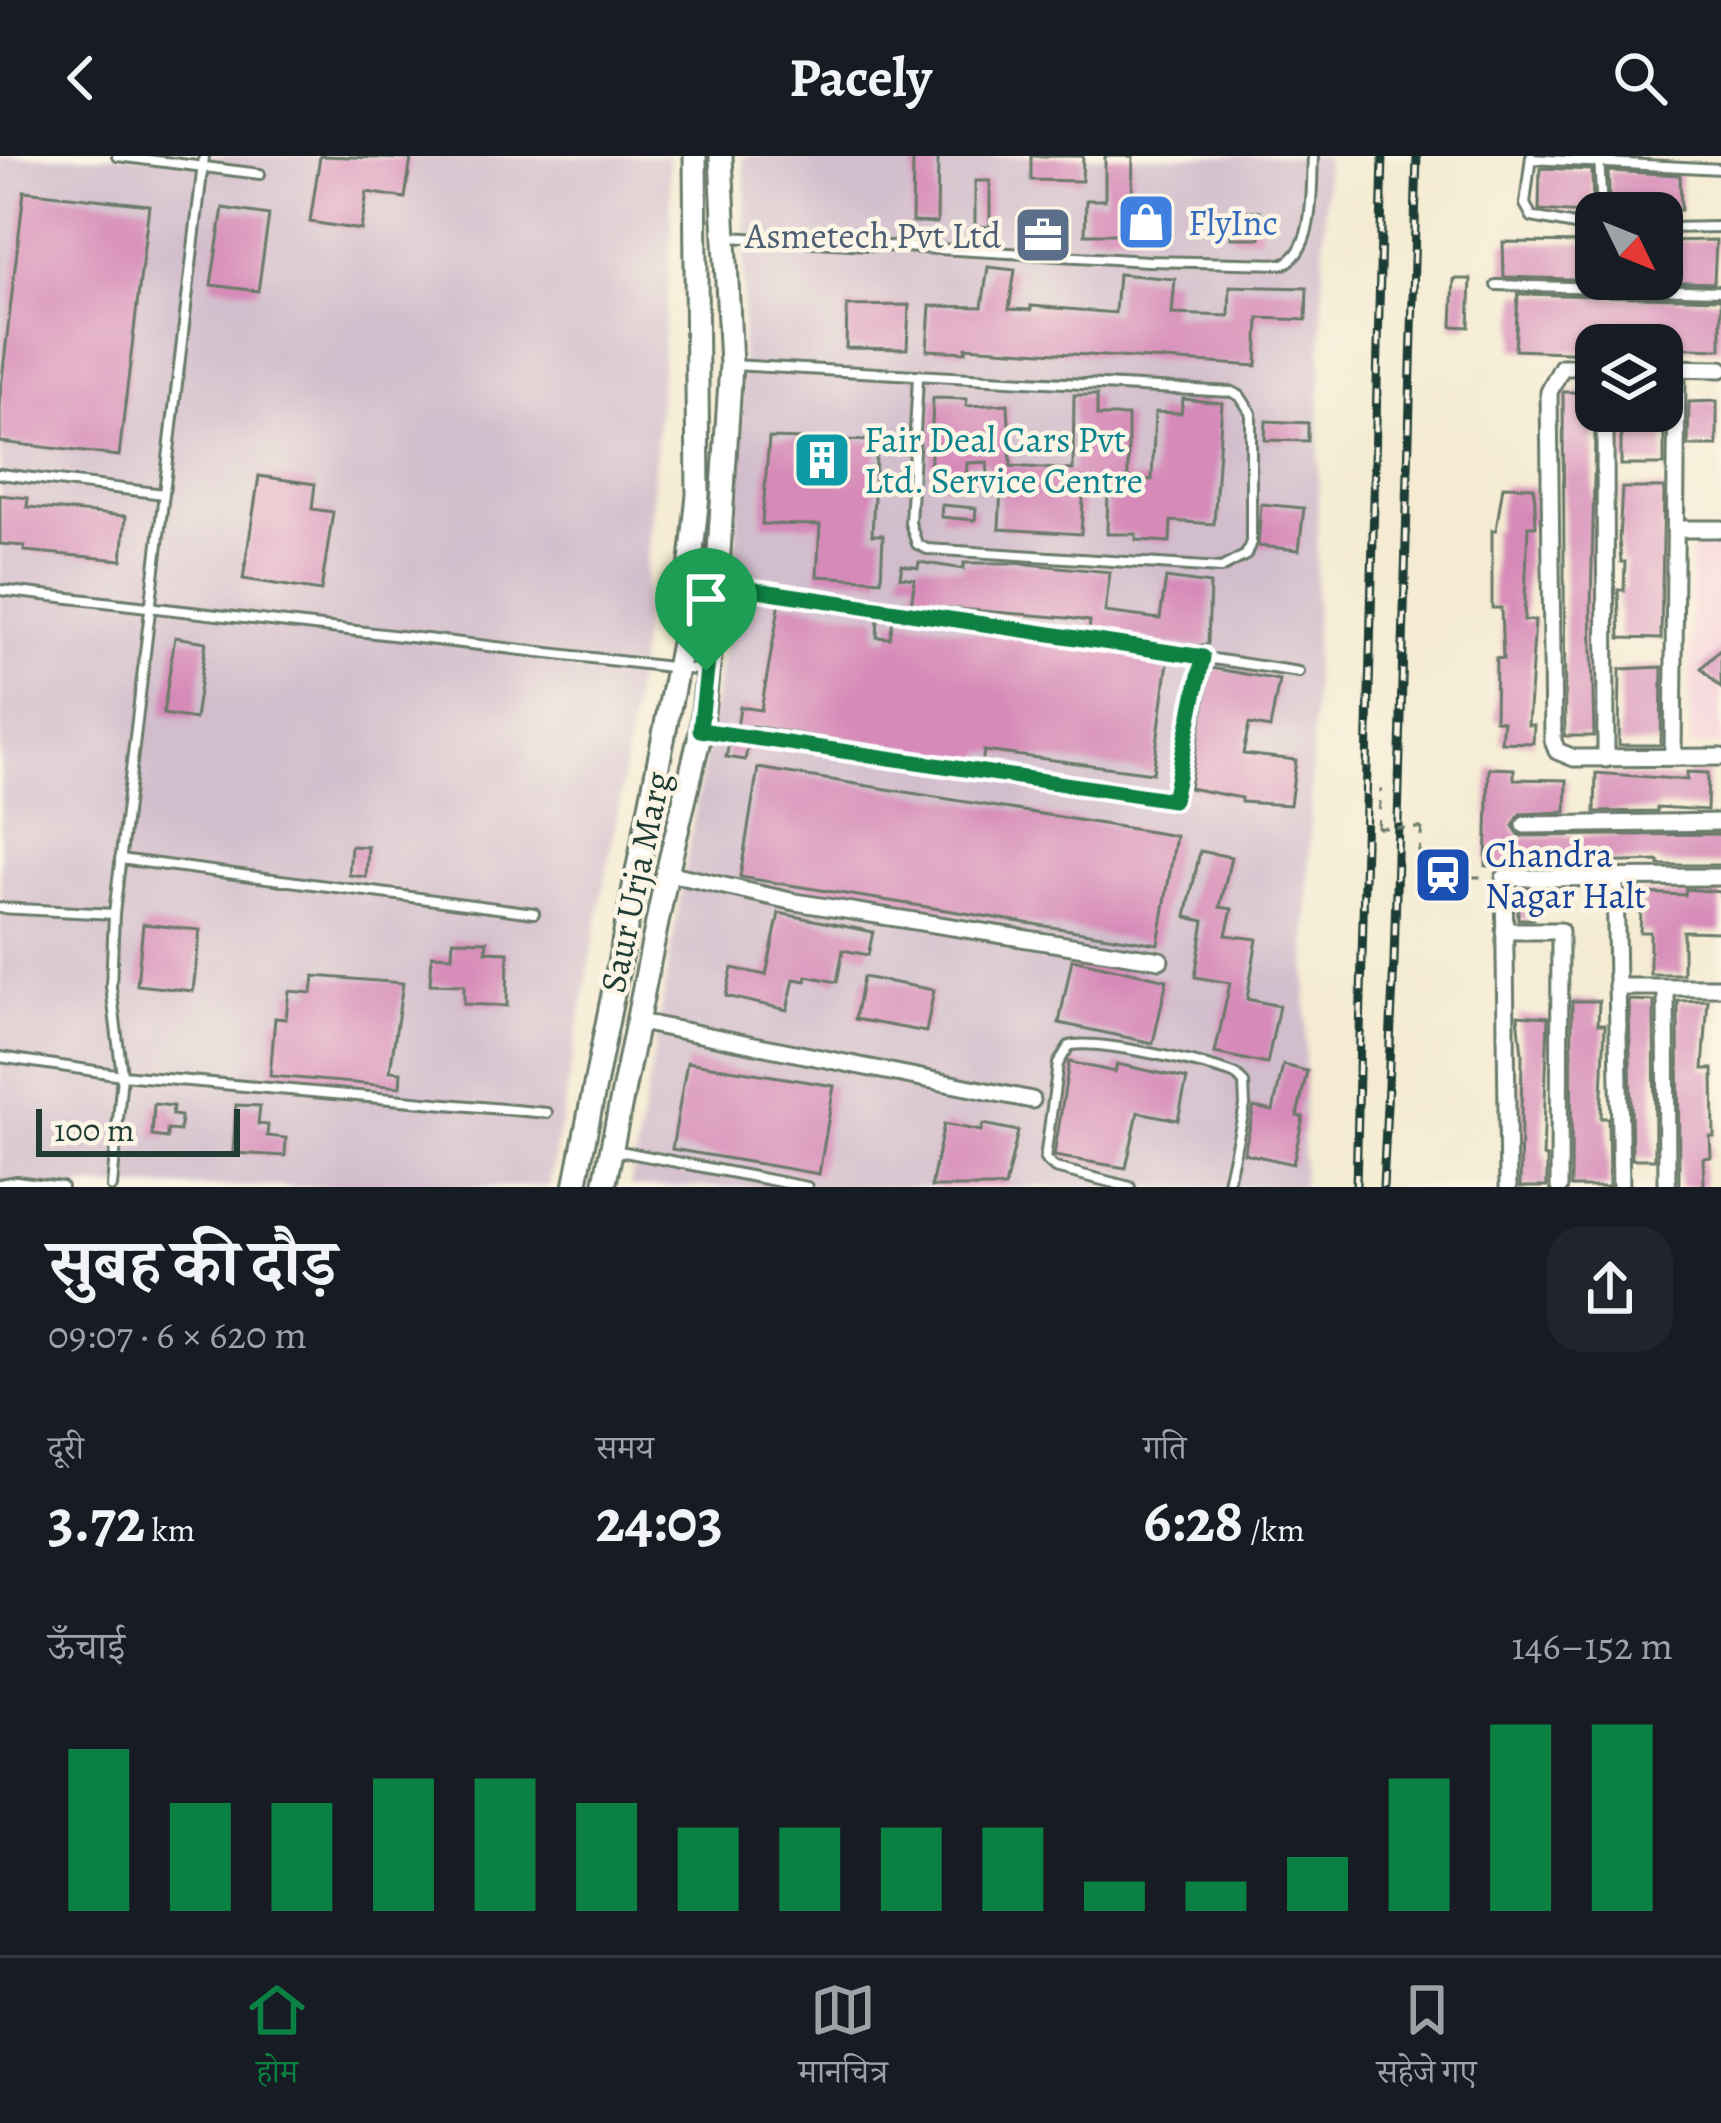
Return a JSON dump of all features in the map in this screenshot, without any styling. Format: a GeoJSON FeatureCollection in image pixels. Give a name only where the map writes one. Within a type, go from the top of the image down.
{"type":"FeatureCollection","features":[{"type":"Feature","properties":{"kind":"street","name":"Saur Urja Marg"},"geometry":{"type":"LineString","coordinates":[[575,1187],[678,665],[698,495],[694,156]]}},
{"type":"Feature","properties":{"kind":"street","name":"Saur Urja Marg"},"geometry":{"type":"LineString","coordinates":[[604,1187],[700,730],[717,584],[730,365],[722,156]]}},
{"type":"Feature","properties":{"kind":"street"},"geometry":{"type":"LineString","coordinates":[[1575,367],[1562,367],[1550,392],[1551,731],[1557,751],[1565,756],[1606,759],[1721,757]]}},
{"type":"Feature","properties":{"kind":"street"},"geometry":{"type":"LineString","coordinates":[[1683,369],[1721,369]]}},
{"type":"Feature","properties":{"kind":"street"},"geometry":{"type":"LineString","coordinates":[[1605,432],[1606,759]]}},
{"type":"Feature","properties":{"kind":"street"},"geometry":{"type":"LineString","coordinates":[[1672,432],[1676,530],[1672,756]]}},
{"type":"Feature","properties":{"kind":"street"},"geometry":{"type":"LineString","coordinates":[[1676,530],[1721,529]]}},
{"type":"Feature","properties":{"kind":"street"},"geometry":{"type":"LineString","coordinates":[[1525,825],[1721,822]]}},
{"type":"Feature","properties":{"kind":"street"},"geometry":{"type":"LineString","coordinates":[[667,873],[795,902],[1160,960]]}},
{"type":"Feature","properties":{"kind":"street"},"geometry":{"type":"LineString","coordinates":[[1508,1187],[1504,878],[1721,878]]}},
{"type":"Feature","properties":{"kind":"street"},"geometry":{"type":"LineString","coordinates":[[1615,878],[1621,1187]]}},
{"type":"Feature","properties":{"kind":"street"},"geometry":{"type":"LineString","coordinates":[[1504,931],[1560,931],[1559,1187]]}},
{"type":"Feature","properties":{"kind":"street"},"geometry":{"type":"LineString","coordinates":[[1617,987],[1721,987]]}},
{"type":"Feature","properties":{"kind":"street"},"geometry":{"type":"LineString","coordinates":[[1666,988],[1667,1187]]}},
{"type":"Feature","properties":{"kind":"street"},"geometry":{"type":"LineString","coordinates":[[640,1022],[1032,1100]]}},
{"type":"Feature","properties":{"kind":"lane"},"geometry":{"type":"LineString","coordinates":[[117,156],[203,161],[260,173]]}},
{"type":"Feature","properties":{"kind":"lane"},"geometry":{"type":"LineString","coordinates":[[727,237],[1148,262],[1284,264],[1298,253],[1304,235],[1313,156]]}},
{"type":"Feature","properties":{"kind":"lane"},"geometry":{"type":"LineString","coordinates":[[1575,225],[1532,217],[1526,204],[1531,157],[1721,169]]}},
{"type":"Feature","properties":{"kind":"lane"},"geometry":{"type":"LineString","coordinates":[[1599,159],[1601,192]]}},
{"type":"Feature","properties":{"kind":"lane"},"geometry":{"type":"LineString","coordinates":[[112,1187],[122,1075],[111,987],[114,914],[203,161]]}},
{"type":"Feature","properties":{"kind":"lane"},"geometry":{"type":"LineString","coordinates":[[1683,228],[1721,227]]}},
{"type":"Feature","properties":{"kind":"lane"},"geometry":{"type":"LineString","coordinates":[[1496,285],[1721,291]]}},
{"type":"Feature","properties":{"kind":"lane"},"geometry":{"type":"LineString","coordinates":[[730,365],[1232,392],[1240,396],[1252,424],[1251,542],[1246,555],[1221,568],[927,549],[917,544],[910,523],[918,377]]}},
{"type":"Feature","properties":{"kind":"lane"},"geometry":{"type":"LineString","coordinates":[[0,474],[164,494]]}},
{"type":"Feature","properties":{"kind":"lane"},"geometry":{"type":"LineString","coordinates":[[717,584],[1299,672]]}},
{"type":"Feature","properties":{"kind":"lane"},"geometry":{"type":"LineString","coordinates":[[0,590],[706,671]]}},
{"type":"Feature","properties":{"kind":"lane"},"geometry":{"type":"LineString","coordinates":[[700,730],[1173,800],[1203,657]]}},
{"type":"Feature","properties":{"kind":"lane"},"geometry":{"type":"LineString","coordinates":[[120,860],[534,913]]}},
{"type":"Feature","properties":{"kind":"lane"},"geometry":{"type":"LineString","coordinates":[[0,908],[114,914]]}},
{"type":"Feature","properties":{"kind":"lane"},"geometry":{"type":"LineString","coordinates":[[1130,1187],[1049,1165],[1044,1149],[1050,1103],[1062,1053],[1078,1043],[1236,1075],[1246,1092],[1227,1187]]}},
{"type":"Feature","properties":{"kind":"lane"},"geometry":{"type":"LineString","coordinates":[[0,1057],[122,1075],[547,1113]]}},
{"type":"Feature","properties":{"kind":"lane"},"geometry":{"type":"LineString","coordinates":[[1032,1100],[1050,1103]]}},
{"type":"Feature","properties":{"kind":"lane"},"geometry":{"type":"LineString","coordinates":[[610,1150],[807,1187]]}},
{"type":"Feature","properties":{"kind":"lane"},"geometry":{"type":"LineString","coordinates":[[0,1184],[16,1181],[62,1187]]}},
{"type":"Feature","properties":{"kind":"path"},"geometry":{"type":"LineString","coordinates":[[1381,789],[1378,828],[1423,828],[1417,867],[1451,864],[1450,877],[1504,878]]}},
{"type":"Feature","properties":{"kind":"shaded area"},"geometry":{"type":"Polygon","coordinates":[[[0,156],[668,156],[672,226],[642,633],[620,800],[549,1187],[0,1187],[0,156]]]}},
{"type":"Feature","properties":{"kind":"shaded area"},"geometry":{"type":"Polygon","coordinates":[[[743,156],[1326,156],[1302,1187],[630,1187],[735,581],[746,196],[743,156]]]}},
{"type":"Feature","properties":{"kind":"shaded area"},"geometry":{"type":"Polygon","coordinates":[[[1691,540],[1721,540],[1721,745],[1690,746],[1691,540]]]}},
{"type":"Feature","properties":{"kind":"building"},"geometry":{"type":"Polygon","coordinates":[[[320,156],[411,159],[405,198],[367,192],[361,230],[310,222],[320,156]]]}},
{"type":"Feature","properties":{"kind":"building"},"geometry":{"type":"Polygon","coordinates":[[[913,156],[938,156],[937,223],[912,222],[913,156]]]}},
{"type":"Feature","properties":{"kind":"building"},"geometry":{"type":"Polygon","coordinates":[[[1031,156],[1083,156],[1082,181],[1031,180],[1031,156]]]}},
{"type":"Feature","properties":{"kind":"building"},"geometry":{"type":"Polygon","coordinates":[[[1105,156],[1133,156],[1132,201],[1145,201],[1140,234],[1085,234],[1086,200],[1105,200],[1105,156]]]}},
{"type":"Feature","properties":{"kind":"building"},"geometry":{"type":"Polygon","coordinates":[[[1540,168],[1592,170],[1593,192],[1575,192],[1575,212],[1539,210],[1540,168]]]}},
{"type":"Feature","properties":{"kind":"building"},"geometry":{"type":"Polygon","coordinates":[[[1608,171],[1680,175],[1680,192],[1609,192],[1608,171]]]}},
{"type":"Feature","properties":{"kind":"building"},"geometry":{"type":"Polygon","coordinates":[[[975,181],[990,181],[990,227],[975,226],[975,181]]]}},
{"type":"Feature","properties":{"kind":"building"},"geometry":{"type":"Polygon","coordinates":[[[24,191],[149,205],[119,456],[0,442],[0,396],[24,191]]]}},
{"type":"Feature","properties":{"kind":"building"},"geometry":{"type":"Polygon","coordinates":[[[223,208],[269,215],[258,291],[211,285],[223,208]]]}},
{"type":"Feature","properties":{"kind":"building"},"geometry":{"type":"Polygon","coordinates":[[[1231,211],[1260,211],[1260,238],[1231,238],[1231,211]]]}},
{"type":"Feature","properties":{"kind":"building"},"geometry":{"type":"Polygon","coordinates":[[[1716,240],[1714,283],[1683,282],[1683,241],[1716,240]]]}},
{"type":"Feature","properties":{"kind":"building"},"geometry":{"type":"Polygon","coordinates":[[[1503,242],[1575,243],[1575,279],[1504,277],[1503,242]]]}},
{"type":"Feature","properties":{"kind":"building"},"geometry":{"type":"Polygon","coordinates":[[[988,267],[1015,270],[1009,309],[1031,310],[1031,306],[1115,313],[1118,274],[1175,279],[1172,314],[1229,316],[1230,286],[1307,288],[1306,320],[1259,318],[1257,366],[966,347],[966,352],[927,350],[930,306],[982,307],[988,267]]]}},
{"type":"Feature","properties":{"kind":"building"},"geometry":{"type":"Polygon","coordinates":[[[1454,279],[1471,279],[1469,327],[1452,326],[1454,279]]]}},
{"type":"Feature","properties":{"kind":"building"},"geometry":{"type":"Polygon","coordinates":[[[1518,294],[1575,295],[1575,300],[1721,299],[1721,349],[1683,348],[1683,324],[1575,324],[1575,352],[1515,350],[1518,294]]]}},
{"type":"Feature","properties":{"kind":"building"},"geometry":{"type":"Polygon","coordinates":[[[909,305],[907,349],[846,348],[847,306],[909,305]]]}},
{"type":"Feature","properties":{"kind":"building"},"geometry":{"type":"Polygon","coordinates":[[[1563,392],[1575,392],[1575,432],[1595,432],[1594,736],[1565,736],[1563,392]]]}},
{"type":"Feature","properties":{"kind":"building"},"geometry":{"type":"Polygon","coordinates":[[[1074,395],[1097,395],[1097,416],[1128,416],[1128,479],[1152,480],[1155,412],[1181,413],[1183,399],[1222,403],[1214,524],[1171,521],[1170,542],[1136,540],[1136,534],[1107,534],[1108,484],[1084,485],[1081,534],[999,529],[1001,485],[989,486],[987,462],[967,463],[966,484],[930,484],[933,398],[967,399],[966,406],[1008,404],[1011,466],[1073,470],[1074,395]]]}},
{"type":"Feature","properties":{"kind":"building"},"geometry":{"type":"Polygon","coordinates":[[[1717,401],[1717,446],[1688,446],[1689,402],[1717,401]]]}},
{"type":"Feature","properties":{"kind":"building"},"geometry":{"type":"Polygon","coordinates":[[[1266,421],[1308,423],[1308,441],[1265,440],[1266,421]]]}},
{"type":"Feature","properties":{"kind":"building"},"geometry":{"type":"Polygon","coordinates":[[[1621,432],[1664,432],[1664,465],[1621,465],[1621,432]]]}},
{"type":"Feature","properties":{"kind":"building"},"geometry":{"type":"Polygon","coordinates":[[[769,438],[877,441],[872,535],[883,535],[881,580],[817,576],[820,525],[762,524],[769,438]]]}},
{"type":"Feature","properties":{"kind":"building"},"geometry":{"type":"Polygon","coordinates":[[[259,476],[315,484],[312,509],[333,512],[321,591],[243,579],[259,476]]]}},
{"type":"Feature","properties":{"kind":"building"},"geometry":{"type":"Polygon","coordinates":[[[1503,486],[1534,487],[1536,526],[1528,526],[1524,621],[1535,620],[1528,725],[1534,725],[1533,743],[1501,742],[1503,721],[1495,720],[1496,658],[1503,659],[1501,608],[1492,608],[1492,530],[1496,530],[1503,486]]]}},
{"type":"Feature","properties":{"kind":"building"},"geometry":{"type":"Polygon","coordinates":[[[1622,488],[1664,488],[1661,639],[1620,638],[1618,590],[1624,590],[1625,562],[1621,562],[1619,539],[1622,488]]]}},
{"type":"Feature","properties":{"kind":"building"},"geometry":{"type":"Polygon","coordinates":[[[0,495],[28,498],[27,507],[126,516],[122,560],[24,551],[25,546],[0,544],[0,495]]]}},
{"type":"Feature","properties":{"kind":"building"},"geometry":{"type":"Polygon","coordinates":[[[1261,504],[1304,508],[1299,550],[1258,546],[1261,504]]]}},
{"type":"Feature","properties":{"kind":"building"},"geometry":{"type":"Polygon","coordinates":[[[942,505],[976,508],[975,520],[941,517],[942,505]]]}},
{"type":"Feature","properties":{"kind":"building"},"geometry":{"type":"Polygon","coordinates":[[[919,562],[964,569],[964,563],[1018,563],[1110,572],[1105,612],[1160,619],[1166,578],[1210,584],[1208,644],[1190,647],[1089,632],[1090,621],[1068,618],[911,605],[915,579],[900,577],[902,565],[918,568],[919,562]]]}},
{"type":"Feature","properties":{"kind":"building"},"geometry":{"type":"Polygon","coordinates":[[[780,602],[878,617],[877,637],[890,638],[893,619],[1168,661],[1153,773],[984,751],[982,764],[752,726],[751,730],[737,728],[740,707],[761,710],[780,602]]]}},
{"type":"Feature","properties":{"kind":"building"},"geometry":{"type":"Polygon","coordinates":[[[175,637],[206,642],[195,719],[163,714],[175,637]]]}},
{"type":"Feature","properties":{"kind":"building"},"geometry":{"type":"Polygon","coordinates":[[[1721,649],[1721,688],[1701,668],[1721,649]]]}},
{"type":"Feature","properties":{"kind":"building"},"geometry":{"type":"Polygon","coordinates":[[[1662,667],[1661,745],[1619,745],[1620,669],[1662,667]]]}},
{"type":"Feature","properties":{"kind":"building"},"geometry":{"type":"Polygon","coordinates":[[[1211,668],[1279,680],[1270,728],[1249,724],[1243,754],[1296,760],[1290,805],[1241,802],[1241,798],[1189,788],[1211,668]]]}},
{"type":"Feature","properties":{"kind":"building"},"geometry":{"type":"Polygon","coordinates":[[[729,743],[748,746],[745,760],[726,757],[729,743]]]}},
{"type":"Feature","properties":{"kind":"building"},"geometry":{"type":"Polygon","coordinates":[[[758,768],[1176,836],[1158,944],[740,877],[758,768]]]}},
{"type":"Feature","properties":{"kind":"building"},"geometry":{"type":"Polygon","coordinates":[[[1489,768],[1514,769],[1514,779],[1567,780],[1566,812],[1520,814],[1513,826],[1520,836],[1721,834],[1721,865],[1659,865],[1659,861],[1486,866],[1489,768]]]}},
{"type":"Feature","properties":{"kind":"building"},"geometry":{"type":"Polygon","coordinates":[[[1687,772],[1708,773],[1707,810],[1657,807],[1657,811],[1595,812],[1596,773],[1687,780],[1687,772]]]}},
{"type":"Feature","properties":{"kind":"building"},"geometry":{"type":"Polygon","coordinates":[[[351,846],[368,847],[366,877],[349,875],[351,846]]]}},
{"type":"Feature","properties":{"kind":"building"},"geometry":{"type":"Polygon","coordinates":[[[1200,851],[1231,857],[1220,907],[1232,909],[1226,935],[1257,939],[1247,999],[1279,1006],[1267,1064],[1215,1053],[1230,983],[1195,977],[1204,921],[1186,917],[1200,851]]]}},
{"type":"Feature","properties":{"kind":"building"},"geometry":{"type":"Polygon","coordinates":[[[1686,889],[1721,892],[1721,932],[1683,931],[1683,974],[1650,974],[1650,932],[1640,932],[1642,893],[1685,895],[1686,889]]]}},
{"type":"Feature","properties":{"kind":"building"},"geometry":{"type":"Polygon","coordinates":[[[1533,893],[1533,919],[1518,919],[1518,894],[1533,893]]]}},
{"type":"Feature","properties":{"kind":"building"},"geometry":{"type":"Polygon","coordinates":[[[779,913],[873,932],[868,955],[843,950],[837,982],[807,976],[806,981],[794,979],[787,1010],[726,996],[732,968],[766,975],[779,913]]]}},
{"type":"Feature","properties":{"kind":"building"},"geometry":{"type":"Polygon","coordinates":[[[143,924],[200,930],[193,991],[137,985],[143,924]]]}},
{"type":"Feature","properties":{"kind":"building"},"geometry":{"type":"Polygon","coordinates":[[[453,940],[487,941],[486,951],[508,952],[507,1006],[464,1004],[464,985],[430,984],[432,955],[452,956],[453,940]]]}},
{"type":"Feature","properties":{"kind":"building"},"geometry":{"type":"Polygon","coordinates":[[[1072,959],[1167,980],[1153,1043],[1059,1023],[1072,959]]]}},
{"type":"Feature","properties":{"kind":"building"},"geometry":{"type":"Polygon","coordinates":[[[314,976],[403,983],[390,1071],[401,1072],[400,1087],[270,1076],[275,1018],[286,1019],[289,991],[312,993],[314,976]]]}},
{"type":"Feature","properties":{"kind":"building"},"geometry":{"type":"Polygon","coordinates":[[[863,977],[934,990],[926,1032],[855,1019],[863,977]]]}},
{"type":"Feature","properties":{"kind":"building"},"geometry":{"type":"Polygon","coordinates":[[[1629,1000],[1654,1001],[1655,1159],[1632,1159],[1629,1000]]]}},
{"type":"Feature","properties":{"kind":"building"},"geometry":{"type":"Polygon","coordinates":[[[1708,1000],[1703,1069],[1713,1069],[1711,1157],[1703,1158],[1704,1187],[1679,1187],[1678,1001],[1708,1000]]]}},
{"type":"Feature","properties":{"kind":"building"},"geometry":{"type":"Polygon","coordinates":[[[1572,1001],[1599,1001],[1598,1024],[1605,1024],[1601,1118],[1608,1118],[1609,1187],[1571,1187],[1572,1001]]]}},
{"type":"Feature","properties":{"kind":"building"},"geometry":{"type":"Polygon","coordinates":[[[1518,1015],[1548,1017],[1543,1157],[1547,1158],[1547,1187],[1520,1187],[1518,1015]]]}},
{"type":"Feature","properties":{"kind":"building"},"geometry":{"type":"Polygon","coordinates":[[[687,1062],[834,1086],[819,1174],[672,1149],[687,1062]]]}},
{"type":"Feature","properties":{"kind":"building"},"geometry":{"type":"Polygon","coordinates":[[[1069,1062],[1115,1072],[1117,1064],[1187,1079],[1178,1120],[1138,1112],[1126,1168],[1054,1156],[1069,1062]]]}},
{"type":"Feature","properties":{"kind":"building"},"geometry":{"type":"Polygon","coordinates":[[[1283,1065],[1307,1071],[1293,1164],[1244,1153],[1254,1107],[1273,1111],[1283,1065]]]}},
{"type":"Feature","properties":{"kind":"building"},"geometry":{"type":"Polygon","coordinates":[[[154,1104],[173,1106],[172,1115],[181,1116],[180,1131],[167,1130],[167,1138],[152,1136],[154,1104]]]}},
{"type":"Feature","properties":{"kind":"building"},"geometry":{"type":"Polygon","coordinates":[[[236,1105],[260,1106],[258,1124],[268,1125],[267,1136],[286,1138],[285,1156],[233,1153],[236,1105]]]}},
{"type":"Feature","properties":{"kind":"building"},"geometry":{"type":"Polygon","coordinates":[[[944,1124],[981,1131],[983,1124],[1018,1131],[1005,1187],[931,1187],[944,1124]]]}},
{"type":"Feature","properties":{"kind":"railway"},"geometry":{"type":"LineString","coordinates":[[1356,1187],[1383,156]]}},
{"type":"Feature","properties":{"kind":"railway"},"geometry":{"type":"LineString","coordinates":[[1383,1187],[1417,156]]}},
{"type":"Feature","properties":{"kind":"place","name":"FlyInc"},"geometry":{"type":"Point","coordinates":[1146,222]}},
{"type":"Feature","properties":{"kind":"place","name":"Asmetech Pvt Ltd"},"geometry":{"type":"Point","coordinates":[1043,235]}},
{"type":"Feature","properties":{"kind":"place","name":"Fair Deal Cars Pvt Ltd. Service Centre"},"geometry":{"type":"Point","coordinates":[822,460]}},
{"type":"Feature","properties":{"kind":"place","name":"Chandra Nagar Halt"},"geometry":{"type":"Point","coordinates":[1443,875]}},
{"type":"Feature","properties":{"kind":"route"},"geometry":{"type":"LineString","coordinates":[[717,584],[1203,657],[1173,800],[700,730],[706,671],[717,584]]}}]}
